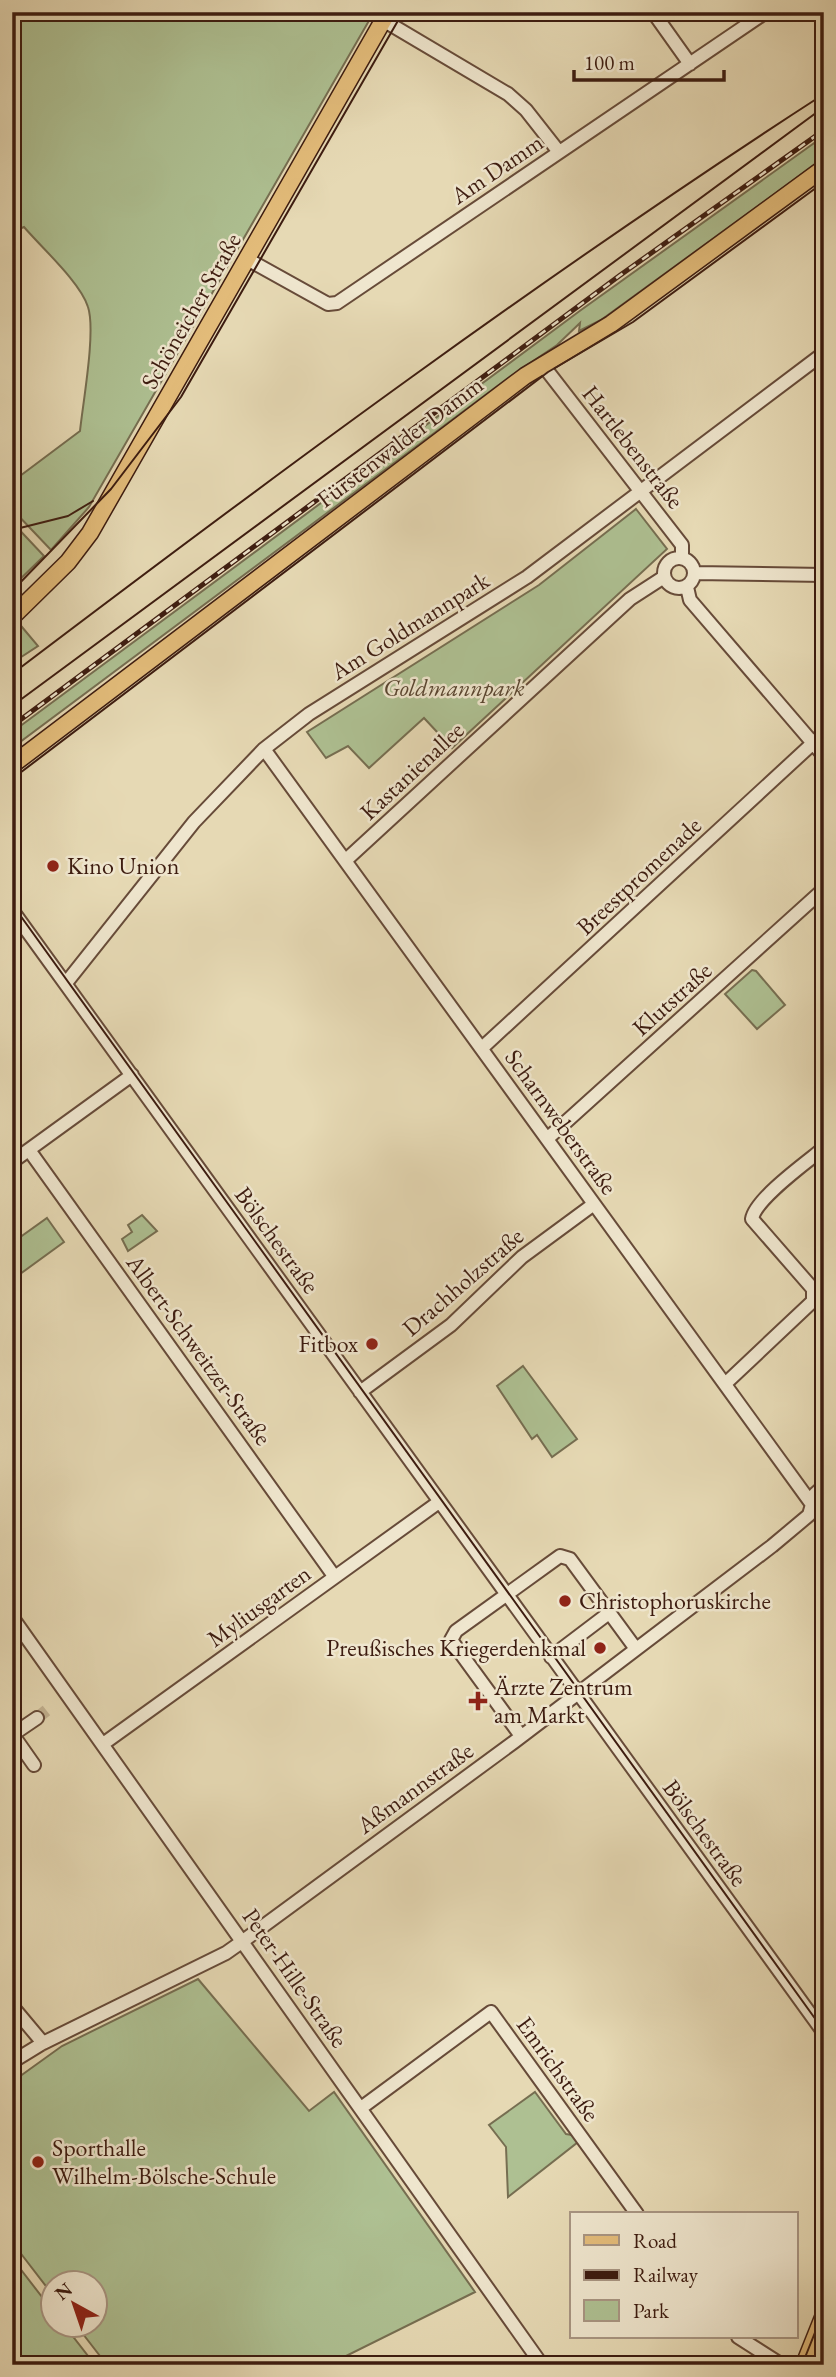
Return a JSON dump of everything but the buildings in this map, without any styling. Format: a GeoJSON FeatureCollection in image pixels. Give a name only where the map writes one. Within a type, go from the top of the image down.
{"type":"FeatureCollection","features":[{"type":"Feature","properties":{"kind":"main road","name":"Schöneicher Straße"},"geometry":{"type":"LineString","coordinates":[[12,617],[68,562],[90,533],[386,16]]}},
{"type":"Feature","properties":{"kind":"main road","name":"Fürstenwalder Damm"},"geometry":{"type":"LineString","coordinates":[[12,765],[542,364],[611,324],[824,168]]}},
{"type":"Feature","properties":{"kind":"main road"},"geometry":{"type":"LineString","coordinates":[[804,2365],[824,2315]]}},
{"type":"Feature","properties":{"kind":"street"},"geometry":{"type":"LineString","coordinates":[[653,12],[690,64]]}},
{"type":"Feature","properties":{"kind":"street","name":"Am Damm"},"geometry":{"type":"LineString","coordinates":[[247,259],[328,304],[337,303],[766,12]]}},
{"type":"Feature","properties":{"kind":"street"},"geometry":{"type":"LineString","coordinates":[[386,16],[508,94],[526,110],[559,152]]}},
{"type":"Feature","properties":{"kind":"street","name":"Am Goldmannpark"},"geometry":{"type":"LineString","coordinates":[[66,983],[194,821],[264,748],[309,714],[527,577],[824,353]]}},
{"type":"Feature","properties":{"kind":"street","name":"Hartlebenstraße"},"geometry":{"type":"LineString","coordinates":[[542,364],[682,545],[682,558]]}},
{"type":"Feature","properties":{"kind":"street"},"geometry":{"type":"LineString","coordinates":[[687,587],[673,587],[664,577],[668,563],[682,558],[688,561],[695,573]]}},
{"type":"Feature","properties":{"kind":"street"},"geometry":{"type":"LineString","coordinates":[[695,573],[824,575]]}},
{"type":"Feature","properties":{"kind":"street"},"geometry":{"type":"LineString","coordinates":[[695,573],[687,587],[691,600],[824,756]]}},
{"type":"Feature","properties":{"kind":"street","name":"Kastanienallee"},"geometry":{"type":"LineString","coordinates":[[346,860],[631,599],[664,577]]}},
{"type":"Feature","properties":{"kind":"street","name":"Breestpromenade"},"geometry":{"type":"LineString","coordinates":[[482,1048],[824,733]]}},
{"type":"Feature","properties":{"kind":"street","name":"Scharnweberstraße"},"geometry":{"type":"LineString","coordinates":[[264,748],[824,1521]]}},
{"type":"Feature","properties":{"kind":"street","name":"Klutstraße"},"geometry":{"type":"LineString","coordinates":[[547,1139],[824,889]]}},
{"type":"Feature","properties":{"kind":"street","name":"Bölschestraße"},"geometry":{"type":"LineString","coordinates":[[12,910],[824,2033]]}},
{"type":"Feature","properties":{"kind":"street"},"geometry":{"type":"LineString","coordinates":[[12,1162],[132,1075]]}},
{"type":"Feature","properties":{"kind":"street"},"geometry":{"type":"LineString","coordinates":[[724,1384],[813,1301],[813,1289],[752,1219],[753,1213],[763,1200],[824,1148]]}},
{"type":"Feature","properties":{"kind":"street","name":"Albert-Schweitzer-Straße"},"geometry":{"type":"LineString","coordinates":[[29,1150],[334,1576]]}},
{"type":"Feature","properties":{"kind":"street","name":"Drachholzstraße"},"geometry":{"type":"LineString","coordinates":[[360,1392],[451,1325],[537,1245],[594,1203]]}},
{"type":"Feature","properties":{"kind":"street","name":"Aßmannstraße"},"geometry":{"type":"LineString","coordinates":[[12,2062],[44,2043],[164,1985],[243,1941],[578,1694],[804,1521],[813,1506],[815,1494],[824,1486]]}},
{"type":"Feature","properties":{"kind":"street","name":"Myliusgarten"},"geometry":{"type":"LineString","coordinates":[[103,1744],[439,1502]]}},
{"type":"Feature","properties":{"kind":"street"},"geometry":{"type":"LineString","coordinates":[[521,1736],[451,1640],[456,1631],[560,1556],[570,1559],[636,1649]]}},
{"type":"Feature","properties":{"kind":"street"},"geometry":{"type":"LineString","coordinates":[[551,1657],[609,1613]]}},
{"type":"Feature","properties":{"kind":"street","name":"Peter-Hille-Straße"},"geometry":{"type":"LineString","coordinates":[[12,1617],[542,2365]]}},
{"type":"Feature","properties":{"kind":"street"},"geometry":{"type":"LineString","coordinates":[[34,1765],[13,1735],[37,1717]]}},
{"type":"Feature","properties":{"kind":"street"},"geometry":{"type":"LineString","coordinates":[[12,2006],[44,2043]]}},
{"type":"Feature","properties":{"kind":"street","name":"Emrichstraße"},"geometry":{"type":"LineString","coordinates":[[361,2108],[491,2012],[636,2212]]}},
{"type":"Feature","properties":{"kind":"street"},"geometry":{"type":"LineString","coordinates":[[740,2338],[782,2365]]}},
{"type":"Feature","properties":{"kind":"green space"},"geometry":{"type":"Polygon","coordinates":[[[12,12],[374,12],[89,507],[51,550],[12,509],[12,482],[80,431],[90,349],[90,318],[84,297],[60,266],[24,227],[12,232],[12,12]]]}},
{"type":"Feature","properties":{"kind":"green space"},"geometry":{"type":"Polygon","coordinates":[[[824,136],[824,158],[601,320],[579,331],[580,323],[557,345],[508,378],[12,748],[12,732],[581,310],[824,136]]]}},
{"type":"Feature","properties":{"kind":"green space","name":"Goldmannpark"},"geometry":{"type":"Polygon","coordinates":[[[636,509],[667,549],[452,748],[424,718],[369,768],[348,746],[326,758],[307,732],[539,585],[636,509]]]}},
{"type":"Feature","properties":{"kind":"green space"},"geometry":{"type":"Polygon","coordinates":[[[12,522],[44,556],[12,587],[12,522]]]}},
{"type":"Feature","properties":{"kind":"green space"},"geometry":{"type":"Polygon","coordinates":[[[22,627],[38,646],[12,663],[12,636],[22,627]]]}},
{"type":"Feature","properties":{"kind":"green space"},"geometry":{"type":"Polygon","coordinates":[[[752,970],[756,971],[785,1005],[757,1029],[725,994],[752,970]]]}},
{"type":"Feature","properties":{"kind":"green space"},"geometry":{"type":"Polygon","coordinates":[[[142,1215],[157,1231],[128,1251],[122,1239],[132,1232],[128,1225],[142,1215]]]}},
{"type":"Feature","properties":{"kind":"green space"},"geometry":{"type":"Polygon","coordinates":[[[47,1218],[64,1242],[16,1277],[12,1272],[12,1243],[47,1218]]]}},
{"type":"Feature","properties":{"kind":"green space"},"geometry":{"type":"Polygon","coordinates":[[[523,1366],[577,1439],[552,1457],[537,1435],[532,1439],[497,1386],[523,1366]]]}},
{"type":"Feature","properties":{"kind":"green space"},"geometry":{"type":"Polygon","coordinates":[[[198,1979],[309,2111],[334,2092],[475,2292],[328,2365],[107,2365],[86,2338],[108,2338],[108,2268],[38,2268],[38,2276],[12,2242],[12,2082],[62,2046],[198,1979]]]}},
{"type":"Feature","properties":{"kind":"green space"},"geometry":{"type":"Polygon","coordinates":[[[535,2092],[566,2134],[572,2135],[578,2142],[508,2197],[506,2147],[489,2125],[535,2092]]]}},
{"type":"Feature","properties":{"kind":"green space"},"geometry":{"type":"Polygon","coordinates":[[[12,2258],[38,2292],[38,2338],[74,2338],[95,2365],[12,2365],[12,2258]]]}},
{"type":"Feature","properties":{"kind":"tunnel"},"geometry":{"type":"LineString","coordinates":[[37,1718],[51,1707]]}},
{"type":"Feature","properties":{"kind":"tram line"},"geometry":{"type":"LineString","coordinates":[[12,591],[111,489],[181,397],[403,12]]}},
{"type":"Feature","properties":{"kind":"tram line"},"geometry":{"type":"LineString","coordinates":[[12,674],[211,524],[514,304],[824,94]]}},
{"type":"Feature","properties":{"kind":"tram line"},"geometry":{"type":"LineString","coordinates":[[12,706],[824,107]]}},
{"type":"Feature","properties":{"kind":"tram line"},"geometry":{"type":"LineString","coordinates":[[12,779],[548,372],[633,322],[824,182]]}},
{"type":"Feature","properties":{"kind":"tram line"},"geometry":{"type":"LineString","coordinates":[[12,530],[68,516],[93,501]]}},
{"type":"Feature","properties":{"kind":"tram line"},"geometry":{"type":"LineString","coordinates":[[12,904],[824,2031]]}},
{"type":"Feature","properties":{"kind":"tram line"},"geometry":{"type":"LineString","coordinates":[[802,2365],[824,2310]]}},
{"type":"Feature","properties":{"kind":"railway"},"geometry":{"type":"LineString","coordinates":[[12,726],[619,276],[824,130]]}},
{"type":"Feature","properties":{"kind":"place","name":"Kino Union"},"geometry":{"type":"Point","coordinates":[53,866]}},
{"type":"Feature","properties":{"kind":"place","name":"Fitbox"},"geometry":{"type":"Point","coordinates":[372,1344]}},
{"type":"Feature","properties":{"kind":"place","name":"Christophoruskirche"},"geometry":{"type":"Point","coordinates":[565,1601]}},
{"type":"Feature","properties":{"kind":"place","name":"Preußisches Kriegerdenkmal"},"geometry":{"type":"Point","coordinates":[600,1648]}},
{"type":"Feature","properties":{"kind":"place","name":"Ärzte Zentrum am Markt"},"geometry":{"type":"Point","coordinates":[478,1701]}},
{"type":"Feature","properties":{"kind":"place","name":"Sporthalle Wilhelm-Bölsche-Schule"},"geometry":{"type":"Point","coordinates":[38,2162]}}]}
